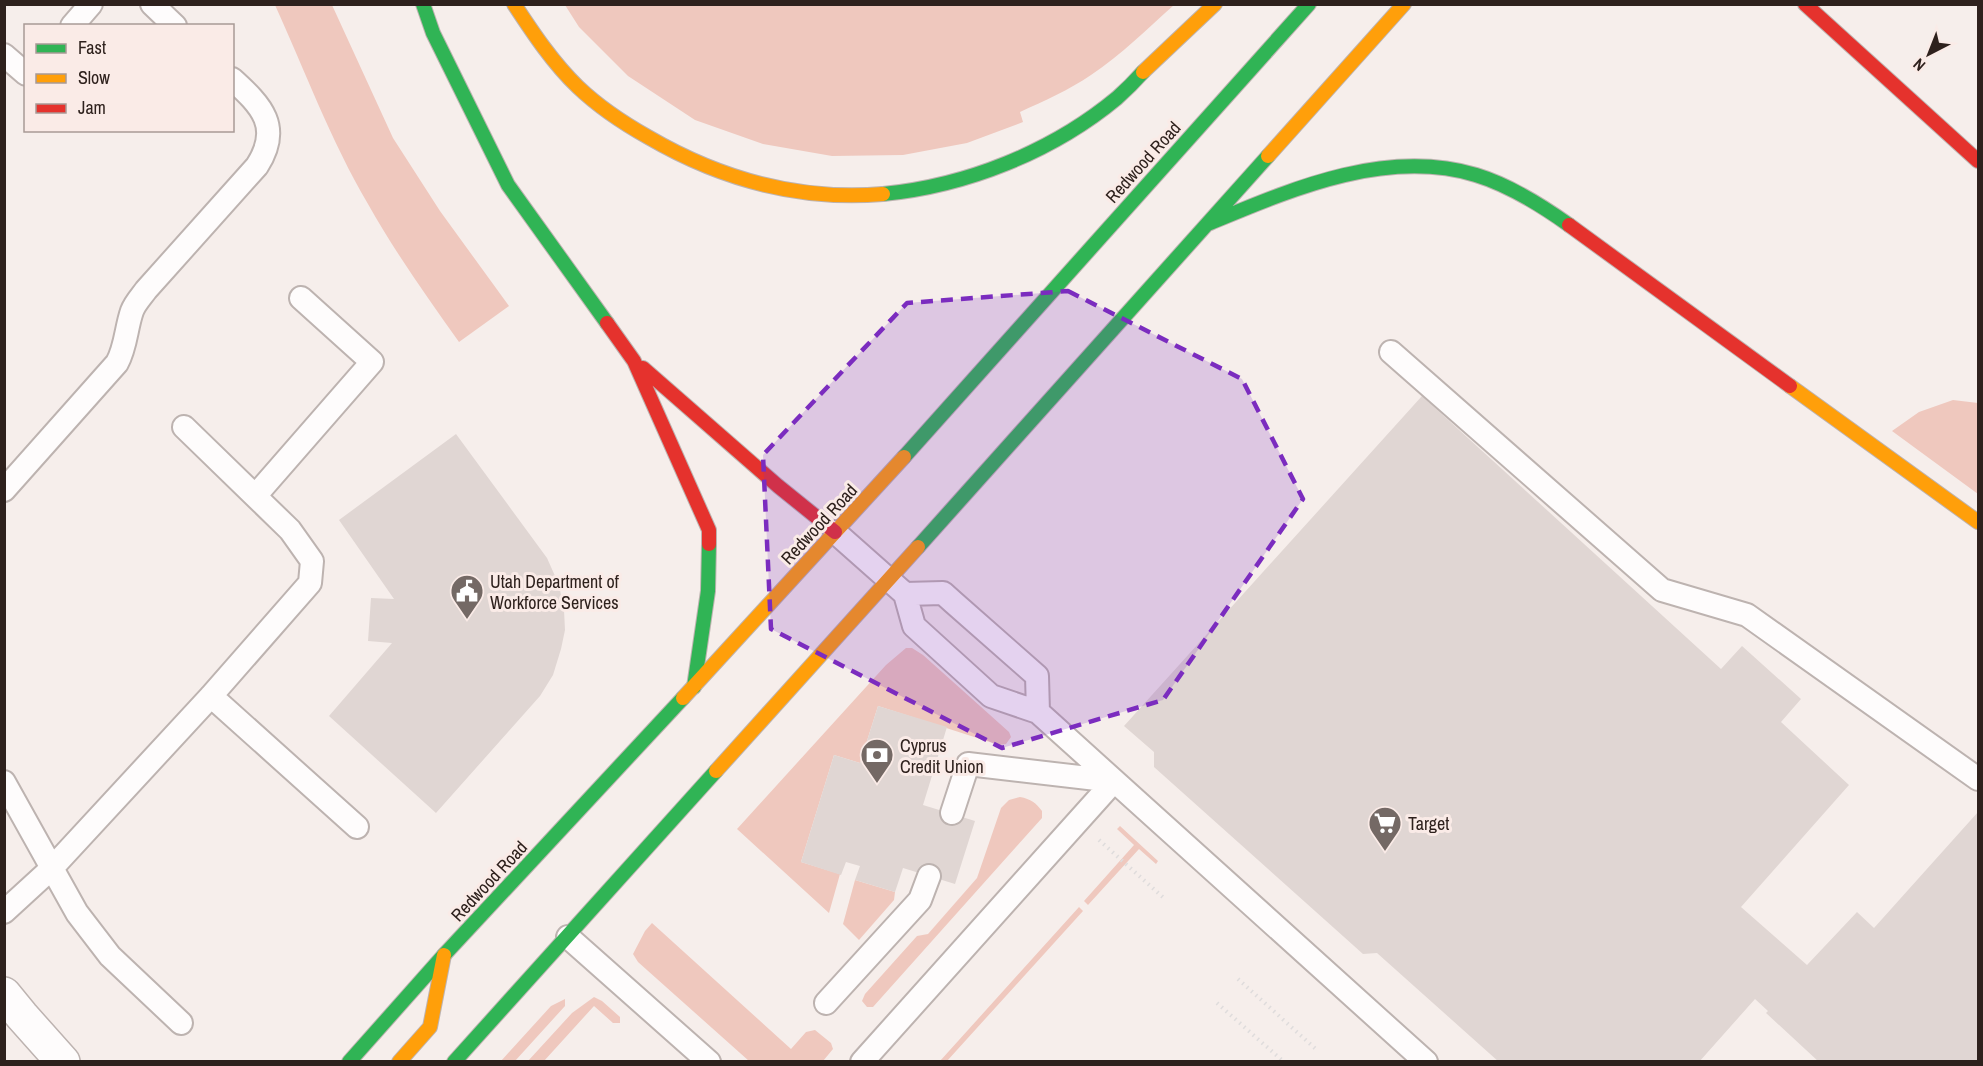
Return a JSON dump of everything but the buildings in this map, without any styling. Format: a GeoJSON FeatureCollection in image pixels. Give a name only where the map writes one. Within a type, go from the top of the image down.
{"type":"FeatureCollection","features":[{"type":"Feature","properties":{"kind":"main road"},"geometry":{"type":"LineString","coordinates":[[423,4],[433,33],[508,185],[634,361],[709,530],[708,591],[694,687]]}},
{"type":"Feature","properties":{"kind":"main road"},"geometry":{"type":"LineString","coordinates":[[513,4],[538,42],[572,81],[605,110],[650,140],[696,164],[750,182],[795,193],[842,197],[891,194],[940,186],[1034,151],[1114,101],[1215,4]]}},
{"type":"Feature","properties":{"kind":"main road","name":"Redwood Road"},"geometry":{"type":"LineString","coordinates":[[349,1062],[444,955],[853,514],[1309,4]]}},
{"type":"Feature","properties":{"kind":"main road"},"geometry":{"type":"LineString","coordinates":[[454,1062],[897,586],[1210,223],[1404,4]]}},
{"type":"Feature","properties":{"kind":"main road"},"geometry":{"type":"LineString","coordinates":[[1805,6],[1978,161]]}},
{"type":"Feature","properties":{"kind":"main road"},"geometry":{"type":"LineString","coordinates":[[1210,223],[1287,191],[1370,169],[1401,167],[1465,172],[1494,182],[1555,215],[1978,522]]}},
{"type":"Feature","properties":{"kind":"main road"},"geometry":{"type":"LineString","coordinates":[[634,361],[778,486],[835,532]]}},
{"type":"Feature","properties":{"kind":"main road"},"geometry":{"type":"LineString","coordinates":[[399,1062],[430,1027],[444,955]]}},
{"type":"Feature","properties":{"kind":"street"},"geometry":{"type":"LineString","coordinates":[[4,994],[63,1062]]}},
{"type":"Feature","properties":{"kind":"lane"},"geometry":{"type":"LineString","coordinates":[[74,24],[91,4]]}},
{"type":"Feature","properties":{"kind":"lane"},"geometry":{"type":"LineString","coordinates":[[152,4],[173,24]]}},
{"type":"Feature","properties":{"kind":"lane"},"geometry":{"type":"LineString","coordinates":[[4,55],[24,72]]}},
{"type":"Feature","properties":{"kind":"lane"},"geometry":{"type":"LineString","coordinates":[[4,490],[117,363],[123,352],[126,330],[133,308],[146,290],[257,166],[266,152],[269,137],[268,122],[254,98],[234,81]]}},
{"type":"Feature","properties":{"kind":"lane"},"geometry":{"type":"LineString","coordinates":[[256,495],[372,362],[301,298]]}},
{"type":"Feature","properties":{"kind":"lane"},"geometry":{"type":"LineString","coordinates":[[1391,352],[1662,590],[1747,615],[1978,778]]}},
{"type":"Feature","properties":{"kind":"lane"},"geometry":{"type":"LineString","coordinates":[[4,912],[52,868],[310,583],[312,561],[301,543],[256,495],[184,427]]}},
{"type":"Feature","properties":{"kind":"lane"},"geometry":{"type":"LineString","coordinates":[[835,532],[897,586],[914,626],[982,688],[991,696],[1038,712],[1426,1062]]}},
{"type":"Feature","properties":{"kind":"lane"},"geometry":{"type":"LineString","coordinates":[[897,586],[943,593],[1037,676],[1038,712]]}},
{"type":"Feature","properties":{"kind":"lane"},"geometry":{"type":"LineString","coordinates":[[210,696],[357,827]]}},
{"type":"Feature","properties":{"kind":"lane"},"geometry":{"type":"LineString","coordinates":[[952,813],[968,764],[1114,781]]}},
{"type":"Feature","properties":{"kind":"lane"},"geometry":{"type":"LineString","coordinates":[[862,1062],[1114,781]]}},
{"type":"Feature","properties":{"kind":"lane"},"geometry":{"type":"LineString","coordinates":[[4,782],[77,914],[110,956],[181,1023]]}},
{"type":"Feature","properties":{"kind":"lane"},"geometry":{"type":"LineString","coordinates":[[826,1003],[920,900],[929,876]]}},
{"type":"Feature","properties":{"kind":"lane"},"geometry":{"type":"LineString","coordinates":[[568,937],[709,1062]]}},
{"type":"Feature","properties":{"kind":"path"},"geometry":{"type":"LineString","coordinates":[[1078,821],[1166,900]]}},
{"type":"Feature","properties":{"kind":"path"},"geometry":{"type":"LineString","coordinates":[[1238,979],[1318,1051]]}},
{"type":"Feature","properties":{"kind":"path"},"geometry":{"type":"LineString","coordinates":[[1217,1002],[1284,1062]]}},
{"type":"Feature","properties":{"kind":"highlighted area"},"geometry":{"type":"Polygon","coordinates":[[[1068,291],[1242,379],[1303,499],[1163,700],[1002,748],[771,629],[763,455],[907,303],[1068,291]]]}},
{"type":"Feature","properties":{"kind":"shaded area"},"geometry":{"type":"Polygon","coordinates":[[[275,5],[332,5],[393,138],[440,211],[509,306],[459,342],[400,257],[355,180],[330,131],[275,5]]]}},
{"type":"Feature","properties":{"kind":"shaded area"},"geometry":{"type":"Polygon","coordinates":[[[565,5],[1174,5],[1091,75],[1020,112],[1023,122],[967,143],[903,155],[832,156],[763,144],[695,120],[628,76],[579,27],[565,5]]]}},
{"type":"Feature","properties":{"kind":"shaded area"},"geometry":{"type":"Polygon","coordinates":[[[1953,400],[1978,403],[1978,494],[1892,431],[1919,412],[1953,400]]]}},
{"type":"Feature","properties":{"kind":"shaded area"},"geometry":{"type":"Polygon","coordinates":[[[906,648],[912,648],[923,655],[1009,732],[1011,737],[1006,744],[999,745],[878,706],[860,763],[834,755],[801,862],[840,874],[829,913],[737,829],[886,665],[906,648]]]}},
{"type":"Feature","properties":{"kind":"shaded area"},"geometry":{"type":"Polygon","coordinates":[[[1020,797],[1038,806],[1042,811],[1042,818],[873,1007],[867,1007],[862,1001],[865,994],[917,936],[928,934],[977,878],[1001,808],[1009,800],[1020,797]]]}},
{"type":"Feature","properties":{"kind":"shaded area"},"geometry":{"type":"Polygon","coordinates":[[[1120,826],[1158,861],[1156,864],[1139,849],[1088,905],[1084,901],[1134,845],[1117,829],[1120,826]]]}},
{"type":"Feature","properties":{"kind":"shaded area"},"geometry":{"type":"Polygon","coordinates":[[[855,880],[895,892],[894,900],[859,940],[843,924],[855,880]]]}},
{"type":"Feature","properties":{"kind":"shaded area"},"geometry":{"type":"Polygon","coordinates":[[[1079,907],[1083,911],[947,1061],[940,1061],[1079,907]]]}},
{"type":"Feature","properties":{"kind":"shaded area"},"geometry":{"type":"Polygon","coordinates":[[[652,923],[791,1049],[806,1032],[815,1030],[831,1043],[833,1049],[823,1061],[749,1061],[638,962],[633,954],[652,923]]]}},
{"type":"Feature","properties":{"kind":"shaded area"},"geometry":{"type":"Polygon","coordinates":[[[594,997],[620,1017],[620,1023],[613,1023],[594,1006],[544,1061],[528,1061],[572,1013],[594,997]]]}},
{"type":"Feature","properties":{"kind":"shaded area"},"geometry":{"type":"Polygon","coordinates":[[[565,999],[565,1006],[515,1061],[501,1061],[551,1006],[565,999]]]}},
{"type":"Feature","properties":{"kind":"traffic: fast"},"geometry":{"type":"LineString","coordinates":[[423,4],[433,33],[508,185],[607,323]]}},
{"type":"Feature","properties":{"kind":"traffic: fast"},"geometry":{"type":"LineString","coordinates":[[904,457],[1309,4]]}},
{"type":"Feature","properties":{"kind":"traffic: fast"},"geometry":{"type":"LineString","coordinates":[[883,194],[945,183],[1007,163],[1036,150],[1065,135],[1092,117],[1117,98],[1143,72]]}},
{"type":"Feature","properties":{"kind":"traffic: fast"},"geometry":{"type":"LineString","coordinates":[[918,547],[1268,156]]}},
{"type":"Feature","properties":{"kind":"traffic: fast"},"geometry":{"type":"LineString","coordinates":[[1210,223],[1274,197],[1340,176],[1374,169],[1408,166],[1442,168],[1488,179],[1524,196],[1569,225]]}},
{"type":"Feature","properties":{"kind":"traffic: fast"},"geometry":{"type":"LineString","coordinates":[[694,687],[708,591],[709,544]]}},
{"type":"Feature","properties":{"kind":"traffic: fast"},"geometry":{"type":"LineString","coordinates":[[349,1062],[444,955],[683,698]]}},
{"type":"Feature","properties":{"kind":"traffic: fast"},"geometry":{"type":"LineString","coordinates":[[454,1062],[716,771]]}},
{"type":"Feature","properties":{"kind":"traffic: slow"},"geometry":{"type":"LineString","coordinates":[[514,4],[552,58],[578,87],[620,120],[675,152],[703,165],[761,184],[821,194],[883,194]]}},
{"type":"Feature","properties":{"kind":"traffic: slow"},"geometry":{"type":"LineString","coordinates":[[1143,72],[1215,4]]}},
{"type":"Feature","properties":{"kind":"traffic: slow"},"geometry":{"type":"LineString","coordinates":[[1268,156],[1404,4]]}},
{"type":"Feature","properties":{"kind":"traffic: slow"},"geometry":{"type":"LineString","coordinates":[[1790,386],[1978,522]]}},
{"type":"Feature","properties":{"kind":"traffic: slow"},"geometry":{"type":"LineString","coordinates":[[683,698],[904,457]]}},
{"type":"Feature","properties":{"kind":"traffic: slow"},"geometry":{"type":"LineString","coordinates":[[716,771],[918,547]]}},
{"type":"Feature","properties":{"kind":"traffic: slow"},"geometry":{"type":"LineString","coordinates":[[399,1062],[430,1027],[444,955]]}},
{"type":"Feature","properties":{"kind":"traffic: jam"},"geometry":{"type":"LineString","coordinates":[[1805,4],[1978,161]]}},
{"type":"Feature","properties":{"kind":"traffic: jam"},"geometry":{"type":"LineString","coordinates":[[1569,225],[1790,386]]}},
{"type":"Feature","properties":{"kind":"traffic: jam"},"geometry":{"type":"LineString","coordinates":[[607,323],[634,361],[709,530],[709,544]]}},
{"type":"Feature","properties":{"kind":"traffic: jam"},"geometry":{"type":"LineString","coordinates":[[643,368],[778,486],[835,532]]}},
{"type":"Feature","properties":{"kind":"place","name":"Utah Department of Workforce Services"},"geometry":{"type":"Point","coordinates":[467,620]}},
{"type":"Feature","properties":{"kind":"place","name":"Cyprus Credit Union"},"geometry":{"type":"Point","coordinates":[877,784]}},
{"type":"Feature","properties":{"kind":"place","name":"Target"},"geometry":{"type":"Point","coordinates":[1385,852]}}]}
